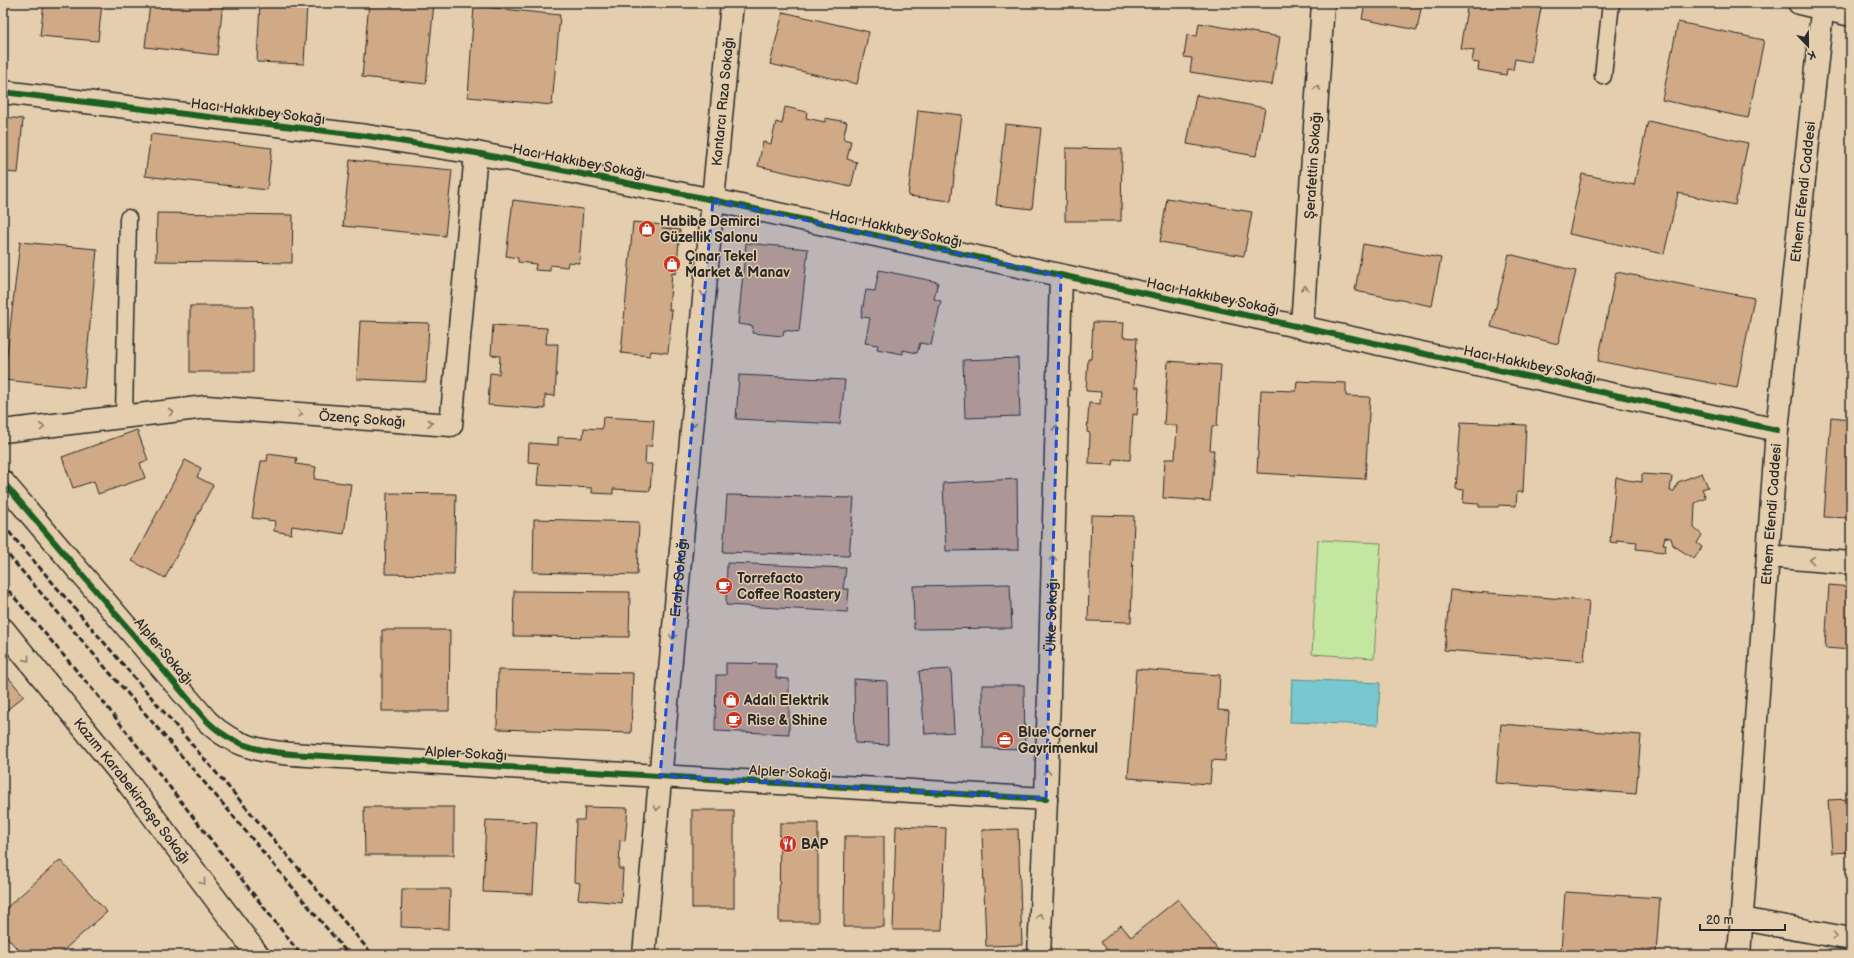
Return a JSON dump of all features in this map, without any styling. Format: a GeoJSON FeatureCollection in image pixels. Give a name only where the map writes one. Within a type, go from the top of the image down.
{"type":"FeatureCollection","features":[{"type":"Feature","properties":{"kind":"street","name":"Kantarcı Rıza Sokağı"},"geometry":{"type":"LineString","coordinates":[[713,200],[732,3]]}},
{"type":"Feature","properties":{"kind":"street","name":"Şerafettin Sokağı"},"geometry":{"type":"LineString","coordinates":[[1302,327],[1323,3]]}},
{"type":"Feature","properties":{"kind":"street"},"geometry":{"type":"LineString","coordinates":[[1799,3],[1823,6],[1851,15]]}},
{"type":"Feature","properties":{"kind":"street","name":"Ethem Efendi Caddesi"},"geometry":{"type":"LineString","coordinates":[[1739,955],[1777,430],[1823,6]]}},
{"type":"Feature","properties":{"kind":"street","name":"Hacı Hakkıbey Sokağı"},"geometry":{"type":"LineString","coordinates":[[3,92],[367,136],[476,153],[713,200],[1777,430]]}},
{"type":"Feature","properties":{"kind":"street","name":"Özenç Sokağı"},"geometry":{"type":"LineString","coordinates":[[3,431],[206,408],[451,425],[476,153]]}},
{"type":"Feature","properties":{"kind":"street","name":"Eralp Sokağı"},"geometry":{"type":"LineString","coordinates":[[644,955],[713,200]]}},
{"type":"Feature","properties":{"kind":"street","name":"Ülke Sokağı"},"geometry":{"type":"LineString","coordinates":[[1038,955],[1046,799],[1061,276]]}},
{"type":"Feature","properties":{"kind":"street","name":"Alpler Sokağı"},"geometry":{"type":"LineString","coordinates":[[3,482],[207,721],[220,733],[258,749],[288,754],[1046,799]]}},
{"type":"Feature","properties":{"kind":"street"},"geometry":{"type":"LineString","coordinates":[[1768,556],[1851,563]]}},
{"type":"Feature","properties":{"kind":"street","name":"Kazım Karabekirpaşa Sokağı"},"geometry":{"type":"LineString","coordinates":[[3,629],[125,779],[258,955]]}},
{"type":"Feature","properties":{"kind":"street"},"geometry":{"type":"LineString","coordinates":[[1742,919],[1851,939]]}},
{"type":"Feature","properties":{"kind":"lane"},"geometry":{"type":"LineString","coordinates":[[1604,76],[1611,3]]}},
{"type":"Feature","properties":{"kind":"lane"},"geometry":{"type":"LineString","coordinates":[[124,417],[124,347],[128,218]]}},
{"type":"Feature","properties":{"kind":"highlighted area"},"geometry":{"type":"Polygon","coordinates":[[[713,200],[1061,276],[1046,799],[660,776],[713,200]]]}},
{"type":"Feature","properties":{"kind":"green space"},"geometry":{"type":"Polygon","coordinates":[[[1318,540],[1381,543],[1374,658],[1312,654],[1318,540]]]}},
{"type":"Feature","properties":{"kind":"water"},"geometry":{"type":"Polygon","coordinates":[[[1292,679],[1380,683],[1378,725],[1290,722],[1292,679]]]}},
{"type":"Feature","properties":{"kind":"building"},"geometry":{"type":"Polygon","coordinates":[[[44,3],[102,3],[98,41],[40,36],[44,3]]]}},
{"type":"Feature","properties":{"kind":"building"},"geometry":{"type":"Polygon","coordinates":[[[150,3],[223,3],[217,55],[145,47],[150,3]]]}},
{"type":"Feature","properties":{"kind":"building"},"geometry":{"type":"Polygon","coordinates":[[[260,3],[307,3],[304,64],[257,62],[260,3]]]}},
{"type":"Feature","properties":{"kind":"building"},"geometry":{"type":"Polygon","coordinates":[[[369,3],[434,3],[426,84],[362,77],[369,3]]]}},
{"type":"Feature","properties":{"kind":"building"},"geometry":{"type":"Polygon","coordinates":[[[1365,3],[1422,3],[1417,30],[1362,19],[1365,3]]]}},
{"type":"Feature","properties":{"kind":"building"},"geometry":{"type":"Polygon","coordinates":[[[1468,3],[1542,3],[1531,62],[1515,59],[1513,70],[1507,69],[1506,75],[1478,70],[1479,63],[1472,62],[1474,50],[1460,48],[1468,3]]]}},
{"type":"Feature","properties":{"kind":"building"},"geometry":{"type":"Polygon","coordinates":[[[474,6],[560,15],[552,105],[468,97],[474,6]]]}},
{"type":"Feature","properties":{"kind":"building"},"geometry":{"type":"Polygon","coordinates":[[[783,12],[869,32],[857,84],[770,64],[783,12]]]}},
{"type":"Feature","properties":{"kind":"building"},"geometry":{"type":"Polygon","coordinates":[[[1678,22],[1764,40],[1748,118],[1662,100],[1678,22]]]}},
{"type":"Feature","properties":{"kind":"building"},"geometry":{"type":"Polygon","coordinates":[[[1199,23],[1280,37],[1272,85],[1190,72],[1192,58],[1184,57],[1187,35],[1197,36],[1199,23]]]}},
{"type":"Feature","properties":{"kind":"building"},"geometry":{"type":"Polygon","coordinates":[[[1196,95],[1265,108],[1256,156],[1187,144],[1196,95]]]}},
{"type":"Feature","properties":{"kind":"building"},"geometry":{"type":"Polygon","coordinates":[[[785,107],[807,112],[806,118],[825,122],[825,118],[847,122],[843,139],[851,141],[847,159],[857,162],[851,187],[758,166],[763,142],[771,144],[776,122],[782,124],[785,107]]]}},
{"type":"Feature","properties":{"kind":"building"},"geometry":{"type":"Polygon","coordinates":[[[918,110],[962,115],[951,201],[908,196],[918,110]]]}},
{"type":"Feature","properties":{"kind":"building"},"geometry":{"type":"Polygon","coordinates":[[[3,117],[23,119],[18,173],[3,172],[3,117]]]}},
{"type":"Feature","properties":{"kind":"building"},"geometry":{"type":"Polygon","coordinates":[[[1648,121],[1748,143],[1735,205],[1678,193],[1664,254],[1569,234],[1582,174],[1634,185],[1648,121]]]}},
{"type":"Feature","properties":{"kind":"building"},"geometry":{"type":"Polygon","coordinates":[[[1005,124],[1041,128],[1032,209],[996,205],[1005,124]]]}},
{"type":"Feature","properties":{"kind":"building"},"geometry":{"type":"Polygon","coordinates":[[[151,134],[272,148],[267,190],[145,176],[151,134]]]}},
{"type":"Feature","properties":{"kind":"building"},"geometry":{"type":"Polygon","coordinates":[[[1066,148],[1122,149],[1121,221],[1065,221],[1066,148]]]}},
{"type":"Feature","properties":{"kind":"building"},"geometry":{"type":"Polygon","coordinates":[[[350,160],[452,170],[445,236],[343,226],[350,160]]]}},
{"type":"Feature","properties":{"kind":"building"},"geometry":{"type":"Polygon","coordinates":[[[1167,198],[1252,212],[1244,256],[1160,242],[1167,198]]]}},
{"type":"Feature","properties":{"kind":"building"},"geometry":{"type":"Polygon","coordinates":[[[513,200],[583,209],[579,263],[568,262],[567,267],[550,265],[550,271],[535,270],[536,264],[518,262],[518,258],[506,256],[513,200]]]}},
{"type":"Feature","properties":{"kind":"building"},"geometry":{"type":"Polygon","coordinates":[[[157,213],[293,215],[292,263],[156,261],[157,213]]]}},
{"type":"Feature","properties":{"kind":"building"},"geometry":{"type":"Polygon","coordinates":[[[633,222],[663,225],[662,228],[680,230],[676,274],[672,273],[669,310],[672,310],[668,353],[651,351],[650,356],[621,353],[633,222]]]}},
{"type":"Feature","properties":{"kind":"building"},"geometry":{"type":"Polygon","coordinates":[[[20,242],[97,249],[84,388],[4,380],[20,242]]]}},
{"type":"Feature","properties":{"kind":"building"},"geometry":{"type":"Polygon","coordinates":[[[746,243],[808,249],[799,332],[784,330],[783,336],[752,333],[753,326],[738,324],[746,243]]]}},
{"type":"Feature","properties":{"kind":"building"},"geometry":{"type":"Polygon","coordinates":[[[1363,244],[1441,258],[1432,306],[1355,291],[1363,244]]]}},
{"type":"Feature","properties":{"kind":"building"},"geometry":{"type":"Polygon","coordinates":[[[1509,254],[1576,271],[1558,344],[1491,327],[1509,254]]]}},
{"type":"Feature","properties":{"kind":"building"},"geometry":{"type":"Polygon","coordinates":[[[879,270],[938,282],[934,299],[941,301],[931,345],[920,343],[917,353],[903,350],[903,354],[877,349],[878,345],[865,343],[870,318],[861,317],[866,290],[875,291],[879,270]]]}},
{"type":"Feature","properties":{"kind":"building"},"geometry":{"type":"Polygon","coordinates":[[[1616,272],[1754,298],[1737,388],[1598,361],[1616,272]]]}},
{"type":"Feature","properties":{"kind":"building"},"geometry":{"type":"Polygon","coordinates":[[[190,306],[253,306],[253,372],[190,372],[190,306]]]}},
{"type":"Feature","properties":{"kind":"building"},"geometry":{"type":"Polygon","coordinates":[[[360,321],[429,323],[426,382],[357,379],[360,321]]]}},
{"type":"Feature","properties":{"kind":"building"},"geometry":{"type":"Polygon","coordinates":[[[1093,322],[1124,323],[1123,337],[1137,338],[1134,387],[1139,387],[1137,415],[1133,414],[1130,460],[1114,459],[1113,465],[1089,464],[1090,433],[1087,432],[1089,403],[1100,404],[1101,392],[1086,391],[1088,359],[1091,359],[1093,322]]]}},
{"type":"Feature","properties":{"kind":"building"},"geometry":{"type":"Polygon","coordinates":[[[493,325],[547,328],[546,344],[558,344],[555,396],[545,395],[545,409],[488,405],[490,373],[499,374],[500,356],[491,355],[493,325]]]}},
{"type":"Feature","properties":{"kind":"building"},"geometry":{"type":"Polygon","coordinates":[[[1018,358],[1020,416],[965,418],[963,360],[1018,358]]]}},
{"type":"Feature","properties":{"kind":"building"},"geometry":{"type":"Polygon","coordinates":[[[1168,361],[1221,365],[1217,426],[1212,426],[1210,450],[1214,450],[1210,501],[1163,498],[1165,459],[1175,459],[1177,426],[1164,425],[1168,361]]]}},
{"type":"Feature","properties":{"kind":"building"},"geometry":{"type":"Polygon","coordinates":[[[739,375],[845,380],[840,424],[736,419],[739,375]]]}},
{"type":"Feature","properties":{"kind":"building"},"geometry":{"type":"Polygon","coordinates":[[[1297,381],[1346,383],[1346,396],[1370,397],[1365,479],[1257,473],[1261,390],[1296,391],[1297,381]]]}},
{"type":"Feature","properties":{"kind":"building"},"geometry":{"type":"Polygon","coordinates":[[[603,417],[654,420],[652,446],[646,446],[645,464],[652,464],[650,491],[613,489],[613,494],[592,493],[592,488],[537,485],[539,463],[528,462],[529,443],[558,445],[558,437],[583,438],[584,428],[602,429],[603,417]]]}},
{"type":"Feature","properties":{"kind":"building"},"geometry":{"type":"Polygon","coordinates":[[[1831,417],[1851,419],[1851,518],[1824,517],[1831,417]]]}},
{"type":"Feature","properties":{"kind":"building"},"geometry":{"type":"Polygon","coordinates":[[[1461,422],[1526,425],[1523,492],[1517,492],[1516,506],[1499,505],[1498,507],[1479,507],[1479,504],[1463,503],[1464,490],[1456,489],[1461,422]]]}},
{"type":"Feature","properties":{"kind":"building"},"geometry":{"type":"Polygon","coordinates":[[[137,430],[148,460],[140,463],[145,478],[98,494],[94,481],[73,488],[62,457],[137,430]]]}},
{"type":"Feature","properties":{"kind":"building"},"geometry":{"type":"Polygon","coordinates":[[[268,454],[297,458],[296,464],[316,467],[314,479],[351,484],[344,534],[292,526],[291,534],[274,531],[275,521],[252,518],[261,461],[267,461],[268,454]]]}},
{"type":"Feature","properties":{"kind":"building"},"geometry":{"type":"Polygon","coordinates":[[[185,460],[201,468],[197,477],[213,485],[165,578],[132,561],[185,460]]]}},
{"type":"Feature","properties":{"kind":"building"},"geometry":{"type":"Polygon","coordinates":[[[1702,473],[1708,487],[1702,489],[1706,498],[1695,503],[1694,528],[1702,535],[1697,543],[1702,547],[1694,559],[1673,545],[1671,538],[1665,537],[1663,544],[1666,544],[1665,552],[1636,549],[1637,542],[1617,540],[1617,543],[1610,542],[1616,477],[1642,482],[1642,474],[1672,476],[1670,491],[1674,491],[1678,482],[1702,473]]]}},
{"type":"Feature","properties":{"kind":"building"},"geometry":{"type":"Polygon","coordinates":[[[1017,479],[1018,550],[946,551],[943,483],[1017,479]]]}},
{"type":"Feature","properties":{"kind":"building"},"geometry":{"type":"Polygon","coordinates":[[[387,493],[456,494],[454,575],[385,574],[387,493]]]}},
{"type":"Feature","properties":{"kind":"building"},"geometry":{"type":"Polygon","coordinates":[[[727,495],[854,498],[849,556],[723,552],[727,495]]]}},
{"type":"Feature","properties":{"kind":"building"},"geometry":{"type":"Polygon","coordinates":[[[1091,515],[1134,516],[1131,622],[1088,621],[1091,515]]]}},
{"type":"Feature","properties":{"kind":"building"},"geometry":{"type":"Polygon","coordinates":[[[534,519],[639,522],[637,575],[533,572],[534,519]]]}},
{"type":"Feature","properties":{"kind":"building"},"geometry":{"type":"Polygon","coordinates":[[[727,563],[846,568],[843,589],[849,589],[847,612],[726,605],[727,563]]]}},
{"type":"Feature","properties":{"kind":"building"},"geometry":{"type":"Polygon","coordinates":[[[1010,584],[1012,628],[914,629],[913,586],[1010,584]]]}},
{"type":"Feature","properties":{"kind":"building"},"geometry":{"type":"Polygon","coordinates":[[[1829,585],[1851,587],[1851,650],[1825,648],[1829,585]]]}},
{"type":"Feature","properties":{"kind":"building"},"geometry":{"type":"Polygon","coordinates":[[[1450,590],[1589,601],[1584,661],[1444,650],[1450,590]]]}},
{"type":"Feature","properties":{"kind":"building"},"geometry":{"type":"Polygon","coordinates":[[[514,591],[630,592],[629,637],[513,636],[514,591]]]}},
{"type":"Feature","properties":{"kind":"building"},"geometry":{"type":"Polygon","coordinates":[[[382,630],[450,630],[449,711],[382,711],[382,630]]]}},
{"type":"Feature","properties":{"kind":"building"},"geometry":{"type":"Polygon","coordinates":[[[726,663],[776,664],[776,678],[789,679],[789,734],[715,731],[716,675],[726,675],[726,663]]]}},
{"type":"Feature","properties":{"kind":"building"},"geometry":{"type":"Polygon","coordinates":[[[951,669],[954,732],[925,734],[919,671],[951,669]]]}},
{"type":"Feature","properties":{"kind":"building"},"geometry":{"type":"Polygon","coordinates":[[[1136,669],[1220,675],[1218,710],[1229,711],[1225,761],[1212,760],[1210,784],[1128,778],[1136,669]]]}},
{"type":"Feature","properties":{"kind":"building"},"geometry":{"type":"Polygon","coordinates":[[[498,670],[633,673],[631,733],[497,729],[498,670]]]}},
{"type":"Feature","properties":{"kind":"building"},"geometry":{"type":"Polygon","coordinates":[[[3,671],[24,696],[3,713],[3,671]]]}},
{"type":"Feature","properties":{"kind":"building"},"geometry":{"type":"Polygon","coordinates":[[[854,679],[887,681],[888,745],[855,743],[854,679]]]}},
{"type":"Feature","properties":{"kind":"building"},"geometry":{"type":"Polygon","coordinates":[[[982,685],[1024,685],[1025,749],[983,748],[982,685]]]}},
{"type":"Feature","properties":{"kind":"building"},"geometry":{"type":"Polygon","coordinates":[[[1501,724],[1641,735],[1636,794],[1496,783],[1501,724]]]}},
{"type":"Feature","properties":{"kind":"building"},"geometry":{"type":"Polygon","coordinates":[[[1851,799],[1851,852],[1832,853],[1828,800],[1851,799]]]}},
{"type":"Feature","properties":{"kind":"building"},"geometry":{"type":"Polygon","coordinates":[[[364,807],[454,807],[454,855],[365,855],[364,807]]]}},
{"type":"Feature","properties":{"kind":"building"},"geometry":{"type":"Polygon","coordinates":[[[585,807],[628,808],[625,841],[620,840],[619,869],[623,869],[621,903],[578,899],[580,883],[574,882],[576,820],[584,820],[585,807]]]}},
{"type":"Feature","properties":{"kind":"building"},"geometry":{"type":"Polygon","coordinates":[[[692,810],[734,810],[734,908],[692,908],[692,810]]]}},
{"type":"Feature","properties":{"kind":"building"},"geometry":{"type":"Polygon","coordinates":[[[486,820],[537,822],[533,894],[483,892],[486,820]]]}},
{"type":"Feature","properties":{"kind":"building"},"geometry":{"type":"Polygon","coordinates":[[[780,823],[818,823],[818,922],[779,922],[780,823]]]}},
{"type":"Feature","properties":{"kind":"building"},"geometry":{"type":"Polygon","coordinates":[[[896,826],[946,828],[942,930],[893,930],[896,826]]]}},
{"type":"Feature","properties":{"kind":"building"},"geometry":{"type":"Polygon","coordinates":[[[1018,829],[1022,945],[986,946],[982,830],[1018,829]]]}},
{"type":"Feature","properties":{"kind":"building"},"geometry":{"type":"Polygon","coordinates":[[[845,836],[884,836],[884,927],[844,927],[845,836]]]}},
{"type":"Feature","properties":{"kind":"building"},"geometry":{"type":"Polygon","coordinates":[[[60,860],[107,912],[58,955],[23,955],[3,933],[3,911],[60,860]]]}},
{"type":"Feature","properties":{"kind":"building"},"geometry":{"type":"Polygon","coordinates":[[[402,889],[450,889],[449,929],[401,927],[402,889]]]}},
{"type":"Feature","properties":{"kind":"building"},"geometry":{"type":"Polygon","coordinates":[[[1565,892],[1660,898],[1656,954],[1670,955],[1546,955],[1546,951],[1561,952],[1565,892]]]}},
{"type":"Feature","properties":{"kind":"building"},"geometry":{"type":"Polygon","coordinates":[[[1178,899],[1222,955],[1111,955],[1101,942],[1121,925],[1131,937],[1178,899]]]}},
{"type":"Feature","properties":{"kind":"railway"},"geometry":{"type":"LineString","coordinates":[[3,525],[373,955]]}},
{"type":"Feature","properties":{"kind":"railway"},"geometry":{"type":"LineString","coordinates":[[3,549],[223,804],[349,955]]}},
{"type":"Feature","properties":{"kind":"railway"},"geometry":{"type":"LineString","coordinates":[[3,584],[104,703],[301,955]]}},
{"type":"Feature","properties":{"kind":"cycle path"},"geometry":{"type":"LineString","coordinates":[[3,92],[367,136],[476,153],[713,200],[1777,430]]}},
{"type":"Feature","properties":{"kind":"cycle path"},"geometry":{"type":"LineString","coordinates":[[3,482],[207,721],[229,738],[253,748],[293,754],[1046,799]]}},
{"type":"Feature","properties":{"kind":"place","name":"Habibe Demirci Güzellik Salonu"},"geometry":{"type":"Point","coordinates":[647,229]}},
{"type":"Feature","properties":{"kind":"place","name":"Çınar Tekel Market & Manav"},"geometry":{"type":"Point","coordinates":[672,264]}},
{"type":"Feature","properties":{"kind":"place","name":"Torrefacto Coffee Roastery"},"geometry":{"type":"Point","coordinates":[724,586]}},
{"type":"Feature","properties":{"kind":"place","name":"Adalı Elektrik"},"geometry":{"type":"Point","coordinates":[731,700]}},
{"type":"Feature","properties":{"kind":"place","name":"Rise & Shine"},"geometry":{"type":"Point","coordinates":[734,720]}},
{"type":"Feature","properties":{"kind":"place","name":"Blue Corner Gayrimenkul"},"geometry":{"type":"Point","coordinates":[1005,740]}},
{"type":"Feature","properties":{"kind":"place","name":"BAP"},"geometry":{"type":"Point","coordinates":[788,844]}}]}
